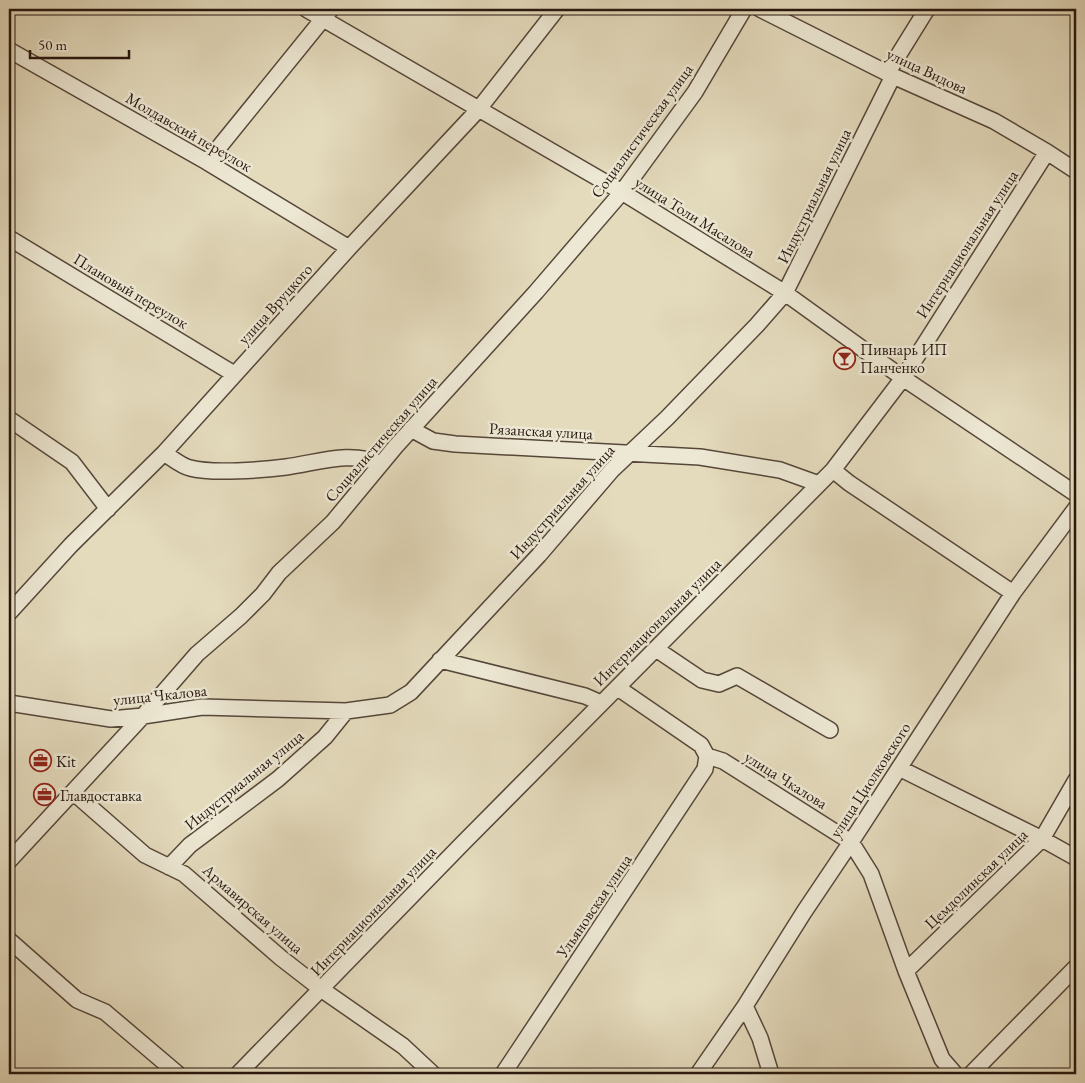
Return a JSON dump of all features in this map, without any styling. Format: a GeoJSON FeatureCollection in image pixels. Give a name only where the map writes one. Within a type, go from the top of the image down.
{"type":"FeatureCollection","features":[{"type":"Feature","properties":{"kind":"street","name":"улица Толи Масалова"},"geometry":{"type":"LineString","coordinates":[[306,9],[327,14],[478,110],[622,192],[785,293],[903,378],[1076,494]]}},
{"type":"Feature","properties":{"kind":"street","name":"улица Вруцкого"},"geometry":{"type":"LineString","coordinates":[[9,613],[71,545],[164,453],[349,248],[478,110],[557,9]]}},
{"type":"Feature","properties":{"kind":"street","name":"Социалистическая улица"},"geometry":{"type":"LineString","coordinates":[[9,862],[143,716],[197,654],[241,616],[263,594],[279,572],[332,522],[411,429],[536,292],[622,192],[695,92],[744,9]]}},
{"type":"Feature","properties":{"kind":"street","name":"улица Видова"},"geometry":{"type":"LineString","coordinates":[[760,9],[890,74],[994,122],[1076,171]]}},
{"type":"Feature","properties":{"kind":"street","name":"Индустриальная улица"},"geometry":{"type":"LineString","coordinates":[[169,867],[190,845],[278,779],[325,737],[346,711],[390,705],[411,692],[539,555],[612,470],[681,404],[757,325],[785,293],[890,74],[928,9]]}},
{"type":"Feature","properties":{"kind":"street"},"geometry":{"type":"LineString","coordinates":[[207,162],[327,14]]}},
{"type":"Feature","properties":{"kind":"street","name":"Молдавский переулок"},"geometry":{"type":"LineString","coordinates":[[9,50],[207,162],[349,248]]}},
{"type":"Feature","properties":{"kind":"street","name":"Интернациональная улица"},"geometry":{"type":"LineString","coordinates":[[238,1074],[601,703],[833,470],[903,378],[1047,152]]}},
{"type":"Feature","properties":{"kind":"street","name":"Плановый переулок"},"geometry":{"type":"LineString","coordinates":[[9,238],[234,374]]}},
{"type":"Feature","properties":{"kind":"street"},"geometry":{"type":"LineString","coordinates":[[9,419],[72,462],[108,509]]}},
{"type":"Feature","properties":{"kind":"street","name":"Рязанская улица"},"geometry":{"type":"LineString","coordinates":[[411,429],[433,441],[455,444],[700,457],[780,470],[819,484]]}},
{"type":"Feature","properties":{"kind":"street"},"geometry":{"type":"LineString","coordinates":[[164,453],[189,468],[209,471],[286,467],[327,459],[354,458],[372,460],[381,464]]}},
{"type":"Feature","properties":{"kind":"street"},"geometry":{"type":"LineString","coordinates":[[833,470],[849,483],[1013,592]]}},
{"type":"Feature","properties":{"kind":"street","name":"улица Циолковского"},"geometry":{"type":"LineString","coordinates":[[698,1074],[745,1006],[804,912],[1013,592],[1076,508]]}},
{"type":"Feature","properties":{"kind":"street"},"geometry":{"type":"LineString","coordinates":[[656,649],[702,680],[719,684],[737,676],[830,730]]}},
{"type":"Feature","properties":{"kind":"street"},"geometry":{"type":"LineString","coordinates":[[440,660],[585,696],[601,703]]}},
{"type":"Feature","properties":{"kind":"street","name":"улица Чкалова"},"geometry":{"type":"LineString","coordinates":[[618,688],[701,745],[707,756],[723,761],[851,842],[871,874],[906,971],[942,1059],[955,1074]]}},
{"type":"Feature","properties":{"kind":"street","name":"улица Чкалова"},"geometry":{"type":"LineString","coordinates":[[9,703],[111,719],[202,707],[346,711]]}},
{"type":"Feature","properties":{"kind":"street","name":"Ульяновская улица"},"geometry":{"type":"LineString","coordinates":[[503,1074],[701,776],[705,769],[707,756]]}},
{"type":"Feature","properties":{"kind":"street"},"geometry":{"type":"LineString","coordinates":[[899,768],[1042,839],[1076,858]]}},
{"type":"Feature","properties":{"kind":"street","name":"Цемдолинская улица"},"geometry":{"type":"LineString","coordinates":[[906,971],[1042,839],[1076,780]]}},
{"type":"Feature","properties":{"kind":"street","name":"Армавирская улица"},"geometry":{"type":"LineString","coordinates":[[73,792],[145,855],[184,874],[281,958],[321,989],[403,1046],[433,1074]]}},
{"type":"Feature","properties":{"kind":"street"},"geometry":{"type":"LineString","coordinates":[[9,940],[77,1000],[105,1012],[178,1074]]}},
{"type":"Feature","properties":{"kind":"street"},"geometry":{"type":"LineString","coordinates":[[971,1074],[1076,967]]}},
{"type":"Feature","properties":{"kind":"street"},"geometry":{"type":"LineString","coordinates":[[745,1006],[760,1038],[770,1074]]}},
{"type":"Feature","properties":{"kind":"place","name":"Пивнарь ИП Панченко"},"geometry":{"type":"Point","coordinates":[844,358]}},
{"type":"Feature","properties":{"kind":"place","name":"Kit"},"geometry":{"type":"Point","coordinates":[40,761]}},
{"type":"Feature","properties":{"kind":"place","name":"Главдоставка"},"geometry":{"type":"Point","coordinates":[44,795]}}]}
